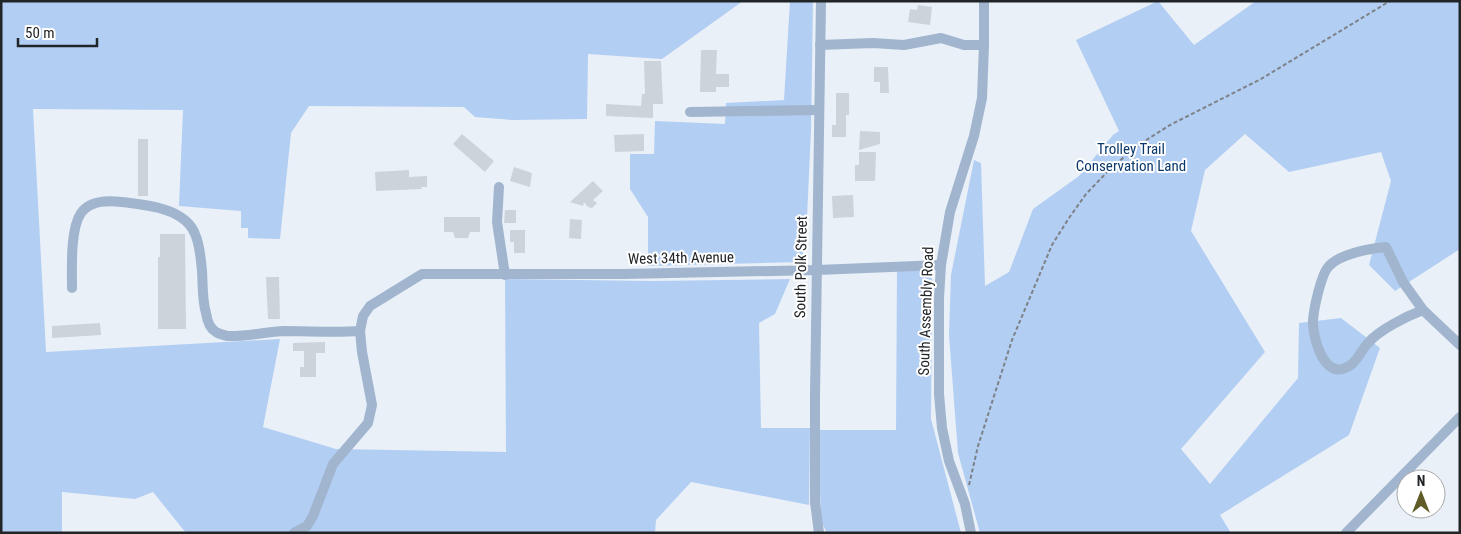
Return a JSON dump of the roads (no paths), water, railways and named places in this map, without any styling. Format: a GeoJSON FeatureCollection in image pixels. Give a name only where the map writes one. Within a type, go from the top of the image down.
{"type":"FeatureCollection","features":[{"type":"Feature","properties":{"kind":"street","name":"South Polk Street"},"geometry":{"type":"LineString","coordinates":[[818,533],[815,502],[818,110],[821,1]]}},
{"type":"Feature","properties":{"kind":"street","name":"South Assembly Road"},"geometry":{"type":"LineString","coordinates":[[971,533],[965,504],[949,461],[942,428],[939,394],[940,265],[950,212],[974,136],[982,98],[984,1]]}},
{"type":"Feature","properties":{"kind":"street"},"geometry":{"type":"LineString","coordinates":[[820,45],[873,43],[904,45],[941,38],[964,45],[984,45]]}},
{"type":"Feature","properties":{"kind":"street"},"geometry":{"type":"LineString","coordinates":[[690,112],[818,110]]}},
{"type":"Feature","properties":{"kind":"street"},"geometry":{"type":"LineString","coordinates":[[500,187],[497,222],[505,275]]}},
{"type":"Feature","properties":{"kind":"street"},"geometry":{"type":"LineString","coordinates":[[72,288],[72,243],[79,216],[86,206],[99,201],[119,201],[172,212],[190,225],[196,234],[208,322],[211,329],[216,332],[227,336],[283,331],[336,333],[360,331],[372,405],[368,423],[333,464],[313,516],[307,526],[294,533]]}},
{"type":"Feature","properties":{"kind":"street"},"geometry":{"type":"LineString","coordinates":[[1422,310],[1402,318],[1368,342],[1354,363],[1341,370],[1331,369],[1325,363],[1316,340],[1313,320],[1322,275],[1330,265],[1344,257],[1376,248],[1386,247],[1403,282],[1422,310],[1460,345]]}},
{"type":"Feature","properties":{"kind":"street","name":"West 34th Avenue"},"geometry":{"type":"LineString","coordinates":[[360,331],[363,316],[370,306],[422,274],[505,275],[817,270],[940,265]]}},
{"type":"Feature","properties":{"kind":"street"},"geometry":{"type":"LineString","coordinates":[[1346,533],[1460,417]]}},
{"type":"Feature","properties":{"kind":"park label","name":"Trolley Trail Conservation Land"},"geometry":{"type":"Point","coordinates":[1131,158]}}]}
